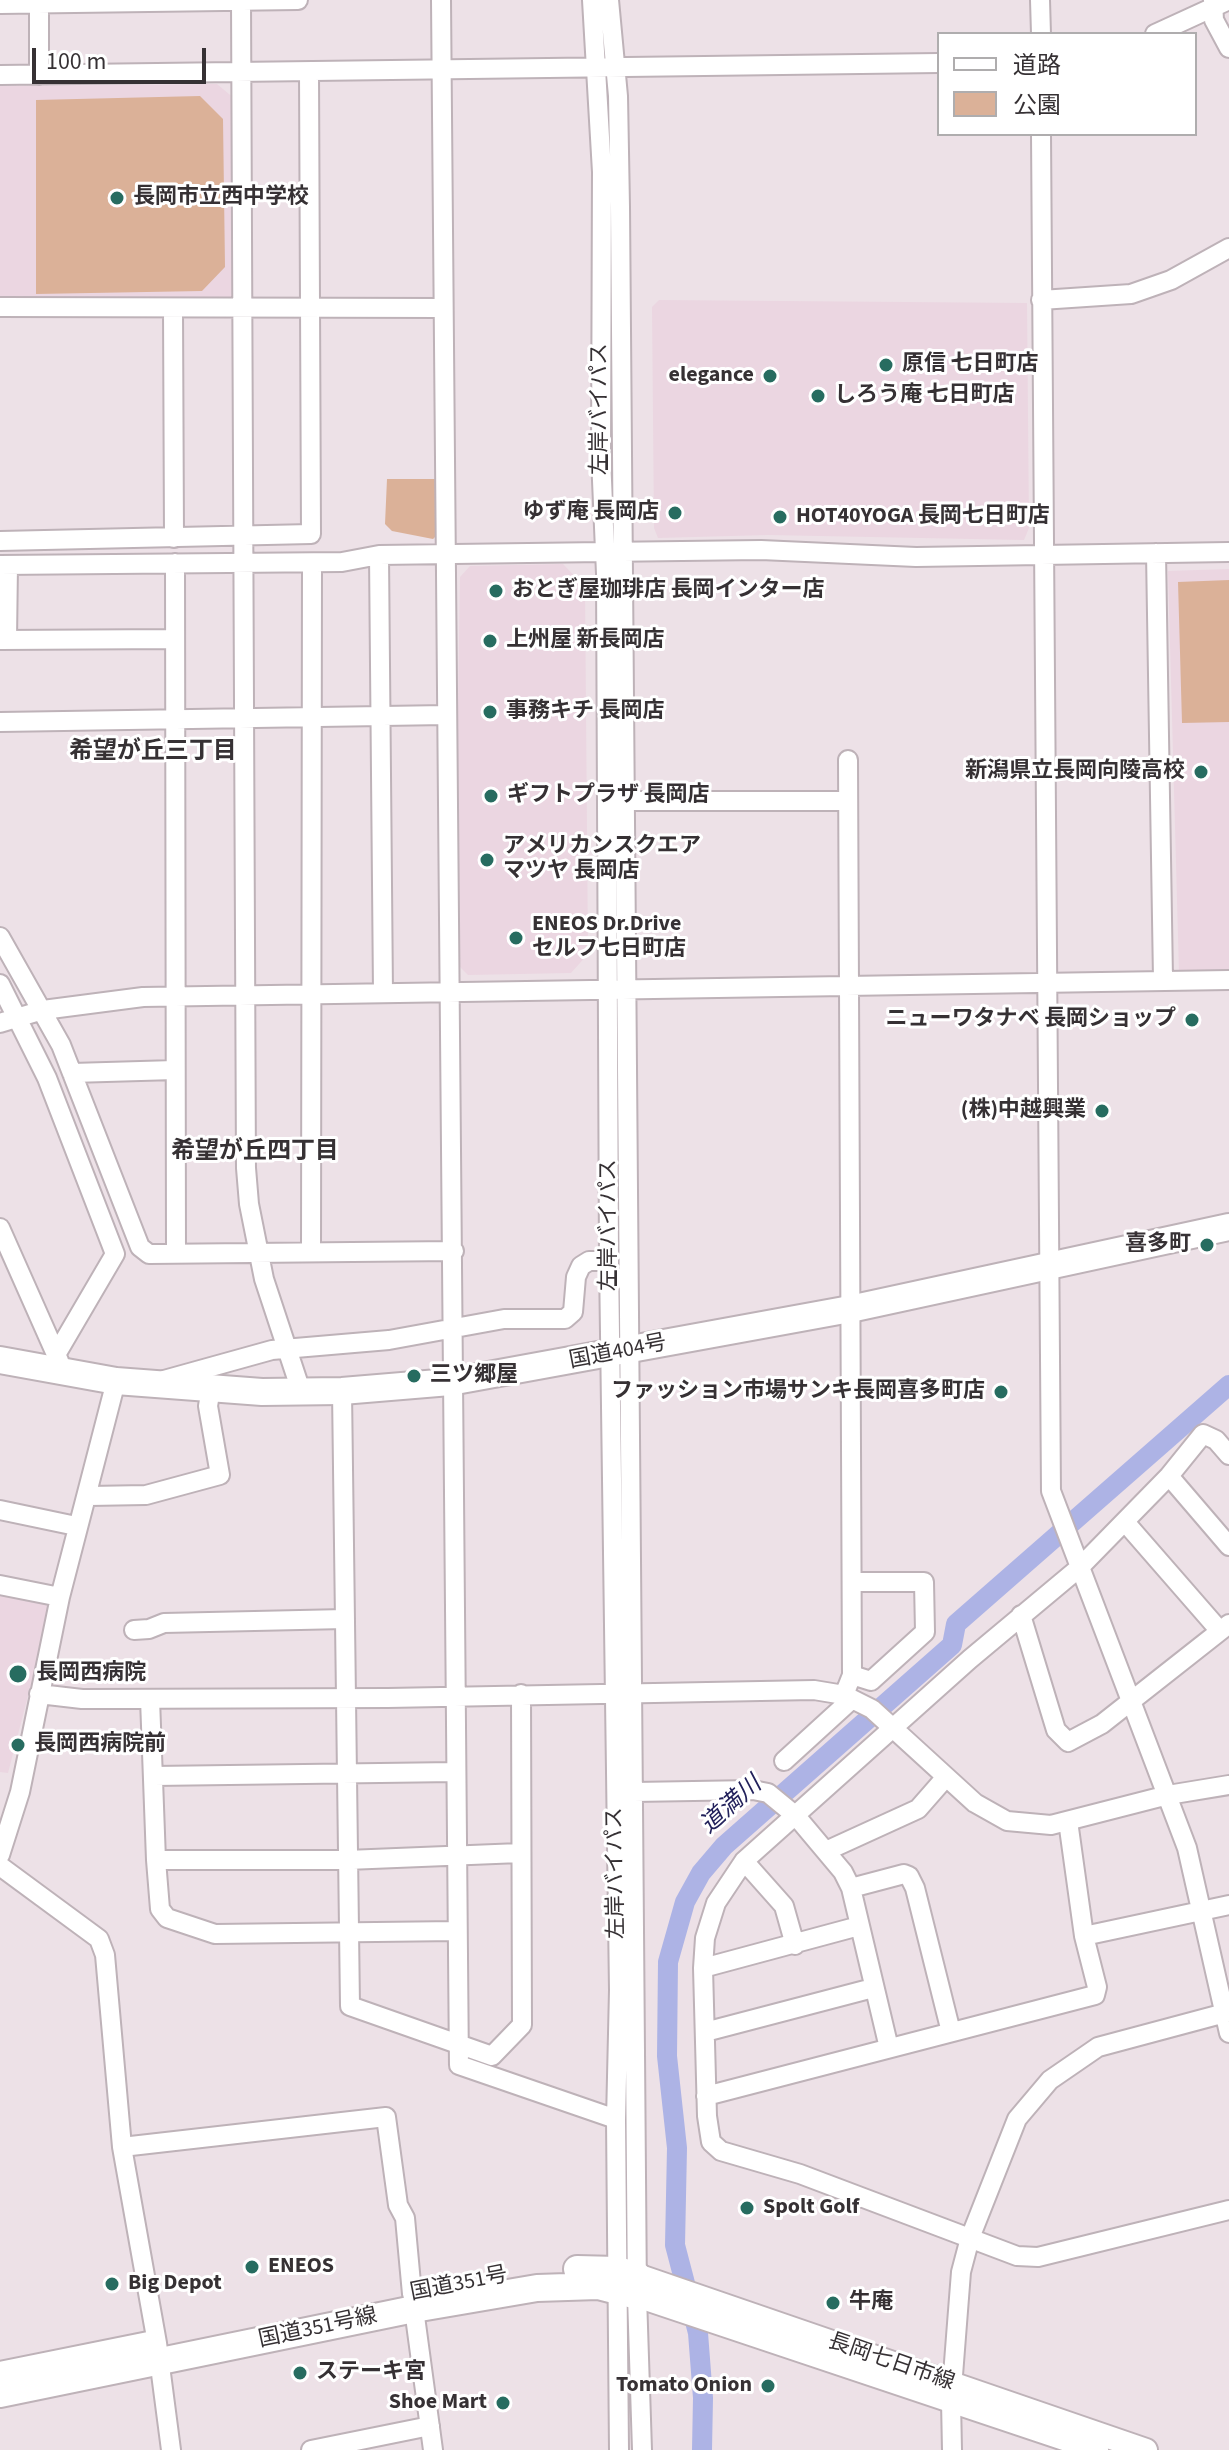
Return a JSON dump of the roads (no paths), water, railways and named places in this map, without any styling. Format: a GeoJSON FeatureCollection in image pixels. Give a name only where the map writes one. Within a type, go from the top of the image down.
{"type":"FeatureCollection","features":[{"type":"Feature","properties":{"kind":"highway","name":"国道404号"},"geometry":{"type":"LineString","coordinates":[[0,1360],[59,1362],[116,1381],[211,1388],[342,1391],[450,1382],[850,1309],[1229,1227]]}},
{"type":"Feature","properties":{"kind":"highway","name":"国道351号"},"geometry":{"type":"LineString","coordinates":[[0,2375],[159,2352],[413,2302],[547,2269],[628,2283]]}},
{"type":"Feature","properties":{"kind":"highway"},"geometry":{"type":"LineString","coordinates":[[0,2394],[159,2352]]}},
{"type":"Feature","properties":{"kind":"main road","name":"長岡七日市線"},"geometry":{"type":"LineString","coordinates":[[628,2283],[951,2392],[1146,2450]]}},
{"type":"Feature","properties":{"kind":"main road","name":"長岡七日市線"},"geometry":{"type":"LineString","coordinates":[[951,2392],[1097,2450]]}},
{"type":"Feature","properties":{"kind":"street"},"geometry":{"type":"LineString","coordinates":[[241,0],[246,1168],[258,1254],[285,1349],[301,1391]]}},
{"type":"Feature","properties":{"kind":"street"},"geometry":{"type":"LineString","coordinates":[[0,4],[298,0]]}},
{"type":"Feature","properties":{"kind":"street"},"geometry":{"type":"LineString","coordinates":[[441,0],[448,992],[455,1327],[450,1382],[459,2065],[610,2117]]}},
{"type":"Feature","properties":{"kind":"street","name":"左岸バイパス"},"geometry":{"type":"LineString","coordinates":[[592,0],[606,68]]}},
{"type":"Feature","properties":{"kind":"street","name":"左岸バイパス"},"geometry":{"type":"LineString","coordinates":[[609,0],[602,172],[613,552],[623,1692],[619,1990],[628,2283],[642,2450]]}},
{"type":"Feature","properties":{"kind":"street"},"geometry":{"type":"LineString","coordinates":[[1040,0],[1041,32]]}},
{"type":"Feature","properties":{"kind":"street"},"geometry":{"type":"LineString","coordinates":[[39,2],[39,75]]}},
{"type":"Feature","properties":{"kind":"street"},"geometry":{"type":"LineString","coordinates":[[1159,32],[1218,3]]}},
{"type":"Feature","properties":{"kind":"street"},"geometry":{"type":"LineString","coordinates":[[1218,3],[1214,20],[1229,48]]}},
{"type":"Feature","properties":{"kind":"street"},"geometry":{"type":"LineString","coordinates":[[0,75],[937,63]]}},
{"type":"Feature","properties":{"kind":"street"},"geometry":{"type":"LineString","coordinates":[[0,541],[174,538],[243,532],[311,534],[309,72]]}},
{"type":"Feature","properties":{"kind":"street"},"geometry":{"type":"LineString","coordinates":[[1041,136],[1051,1491],[1060,1523],[1132,1700],[1187,1848],[1227,2013],[1229,2033]]}},
{"type":"Feature","properties":{"kind":"street"},"geometry":{"type":"LineString","coordinates":[[1041,300],[1131,294],[1171,280],[1229,248]]}},
{"type":"Feature","properties":{"kind":"street"},"geometry":{"type":"LineString","coordinates":[[0,307],[443,308]]}},
{"type":"Feature","properties":{"kind":"street"},"geometry":{"type":"LineString","coordinates":[[173,309],[174,538]]}},
{"type":"Feature","properties":{"kind":"street"},"geometry":{"type":"LineString","coordinates":[[175,639],[4,640],[4,565],[312,563],[379,555],[761,550],[916,557],[1229,552]]}},
{"type":"Feature","properties":{"kind":"street","name":"左岸バイパス"},"geometry":{"type":"LineString","coordinates":[[613,552],[627,801],[616,988],[609,1261],[620,1352]]}},
{"type":"Feature","properties":{"kind":"street"},"geometry":{"type":"LineString","coordinates":[[1156,553],[1163,979]]}},
{"type":"Feature","properties":{"kind":"street"},"geometry":{"type":"LineString","coordinates":[[379,555],[383,993]]}},
{"type":"Feature","properties":{"kind":"street"},"geometry":{"type":"LineString","coordinates":[[175,563],[176,1253]]}},
{"type":"Feature","properties":{"kind":"street"},"geometry":{"type":"LineString","coordinates":[[311,1252],[312,563]]}},
{"type":"Feature","properties":{"kind":"street"},"geometry":{"type":"LineString","coordinates":[[0,722],[446,715]]}},
{"type":"Feature","properties":{"kind":"street"},"geometry":{"type":"LineString","coordinates":[[784,1761],[851,1698],[848,760]]}},
{"type":"Feature","properties":{"kind":"street"},"geometry":{"type":"LineString","coordinates":[[627,801],[847,801]]}},
{"type":"Feature","properties":{"kind":"street"},"geometry":{"type":"LineString","coordinates":[[0,937],[24,1015],[115,1254],[59,1362]]}},
{"type":"Feature","properties":{"kind":"street"},"geometry":{"type":"LineString","coordinates":[[24,1015],[109,999],[174,997],[1229,980]]}},
{"type":"Feature","properties":{"kind":"street"},"geometry":{"type":"LineString","coordinates":[[0,984],[72,1073],[140,1247],[149,1254],[454,1251]]}},
{"type":"Feature","properties":{"kind":"street"},"geometry":{"type":"LineString","coordinates":[[72,1073],[175,1070]]}},
{"type":"Feature","properties":{"kind":"street"},"geometry":{"type":"LineString","coordinates":[[0,1228],[59,1362]]}},
{"type":"Feature","properties":{"kind":"street"},"geometry":{"type":"LineString","coordinates":[[154,1383],[285,1349],[389,1340],[504,1319],[565,1319],[573,1312],[576,1277],[581,1266],[589,1261],[609,1261]]}},
{"type":"Feature","properties":{"kind":"street"},"geometry":{"type":"LineString","coordinates":[[116,1381],[89,1496],[76,1526],[20,1792],[1,1853],[99,1939],[105,1955],[122,2147],[159,2352],[171,2450]]}},
{"type":"Feature","properties":{"kind":"street"},"geometry":{"type":"LineString","coordinates":[[89,1496],[146,1495],[220,1475],[208,1406],[211,1388]]}},
{"type":"Feature","properties":{"kind":"street"},"geometry":{"type":"LineString","coordinates":[[342,1391],[350,2006],[492,2056],[522,2025],[521,1694]]}},
{"type":"Feature","properties":{"kind":"street"},"geometry":{"type":"LineString","coordinates":[[1229,1455],[1216,1440],[1203,1434],[1169,1476],[1125,1522],[1021,1615],[890,1724],[744,1861],[716,1903],[705,1938],[703,1968],[706,2096],[715,2148],[800,2174],[1017,2256],[1038,2257],[1229,2210]]}},
{"type":"Feature","properties":{"kind":"street"},"geometry":{"type":"LineString","coordinates":[[1169,1476],[1229,1546]]}},
{"type":"Feature","properties":{"kind":"street"},"geometry":{"type":"LineString","coordinates":[[0,1510],[76,1526]]}},
{"type":"Feature","properties":{"kind":"street"},"geometry":{"type":"LineString","coordinates":[[1021,1615],[1056,1730],[1063,1740],[1074,1741],[1224,1628],[1125,1522]]}},
{"type":"Feature","properties":{"kind":"street"},"geometry":{"type":"LineString","coordinates":[[852,1582],[924,1582],[925,1632],[871,1681],[852,1675]]}},
{"type":"Feature","properties":{"kind":"street"},"geometry":{"type":"LineString","coordinates":[[0,1585],[60,1597]]}},
{"type":"Feature","properties":{"kind":"street"},"geometry":{"type":"LineString","coordinates":[[134,1630],[149,1629],[164,1623],[345,1619]]}},
{"type":"Feature","properties":{"kind":"street"},"geometry":{"type":"LineString","coordinates":[[39,1694],[72,1699],[346,1698],[814,1690],[851,1698],[890,1724],[987,1812],[1007,1821],[1033,1825],[1068,1821],[1168,1795],[1229,1785]]}},
{"type":"Feature","properties":{"kind":"street","name":"左岸バイパス"},"geometry":{"type":"LineString","coordinates":[[619,2450],[628,2283],[634,1792],[623,1692]]}},
{"type":"Feature","properties":{"kind":"street"},"geometry":{"type":"LineString","coordinates":[[150,1699],[156,1860],[160,1909],[167,1918],[205,1932],[456,1931]]}},
{"type":"Feature","properties":{"kind":"street"},"geometry":{"type":"LineString","coordinates":[[154,1776],[455,1772]]}},
{"type":"Feature","properties":{"kind":"street"},"geometry":{"type":"LineString","coordinates":[[826,1851],[918,1809],[946,1777]]}},
{"type":"Feature","properties":{"kind":"street"},"geometry":{"type":"LineString","coordinates":[[634,1792],[753,1790],[768,1793],[793,1814],[826,1851],[851,1888],[889,2048]]}},
{"type":"Feature","properties":{"kind":"street"},"geometry":{"type":"LineString","coordinates":[[706,2096],[1095,1995],[1097,1987],[1084,1936],[1068,1821]]}},
{"type":"Feature","properties":{"kind":"street"},"geometry":{"type":"LineString","coordinates":[[156,1860],[347,1860],[520,1853]]}},
{"type":"Feature","properties":{"kind":"street"},"geometry":{"type":"LineString","coordinates":[[744,1861],[784,1906],[795,1945]]}},
{"type":"Feature","properties":{"kind":"street"},"geometry":{"type":"LineString","coordinates":[[851,1888],[904,1874],[912,1880],[951,2032]]}},
{"type":"Feature","properties":{"kind":"street"},"geometry":{"type":"LineString","coordinates":[[1084,1936],[1229,1905]]}},
{"type":"Feature","properties":{"kind":"street"},"geometry":{"type":"LineString","coordinates":[[703,1968],[859,1926]]}},
{"type":"Feature","properties":{"kind":"street"},"geometry":{"type":"LineString","coordinates":[[705,2032],[873,1988]]}},
{"type":"Feature","properties":{"kind":"street"},"geometry":{"type":"LineString","coordinates":[[952,2450],[951,2392],[956,2298],[970,2238],[1017,2119],[1050,2080],[1098,2047],[1227,2013]]}},
{"type":"Feature","properties":{"kind":"street"},"geometry":{"type":"LineString","coordinates":[[122,2147],[386,2117],[398,2205],[405,2218],[433,2450]]}},
{"type":"Feature","properties":{"kind":"street"},"geometry":{"type":"LineString","coordinates":[[311,2450],[340,2447],[430,2426]]}},
{"type":"Feature","properties":{"kind":"waterway","name":"道満川"},"geometry":{"type":"LineString","coordinates":[[702,2450],[703,2398],[698,2333],[675,2245],[677,2148],[667,2056],[668,1962],[685,1902],[701,1873],[724,1846],[952,1645],[956,1624],[1229,1385]]}},
{"type":"Feature","properties":{"kind":"place","name":"長岡市立西中学校"},"geometry":{"type":"Point","coordinates":[117,198]}},
{"type":"Feature","properties":{"kind":"place","name":"原信 七日町店"},"geometry":{"type":"Point","coordinates":[886,365]}},
{"type":"Feature","properties":{"kind":"place","name":"elegance"},"geometry":{"type":"Point","coordinates":[770,376]}},
{"type":"Feature","properties":{"kind":"place","name":"しろう庵 七日町店"},"geometry":{"type":"Point","coordinates":[818,396]}},
{"type":"Feature","properties":{"kind":"place","name":"ゆず庵 長岡店"},"geometry":{"type":"Point","coordinates":[675,513]}},
{"type":"Feature","properties":{"kind":"place","name":"HOT40YOGA 長岡七日町店"},"geometry":{"type":"Point","coordinates":[780,517]}},
{"type":"Feature","properties":{"kind":"place","name":"おとぎ屋珈琲店 長岡インター店"},"geometry":{"type":"Point","coordinates":[496,591]}},
{"type":"Feature","properties":{"kind":"place","name":"上州屋 新長岡店"},"geometry":{"type":"Point","coordinates":[490,641]}},
{"type":"Feature","properties":{"kind":"place","name":"事務キチ 長岡店"},"geometry":{"type":"Point","coordinates":[490,712]}},
{"type":"Feature","properties":{"kind":"place","name":"新潟県立長岡向陵高校"},"geometry":{"type":"Point","coordinates":[1201,772]}},
{"type":"Feature","properties":{"kind":"place","name":"ギフトプラザ 長岡店"},"geometry":{"type":"Point","coordinates":[491,796]}},
{"type":"Feature","properties":{"kind":"place","name":"アメリカンスクエア マツヤ 長岡店"},"geometry":{"type":"Point","coordinates":[487,860]}},
{"type":"Feature","properties":{"kind":"place","name":"ENEOS Dr.Drive セルフ七日町店"},"geometry":{"type":"Point","coordinates":[516,938]}},
{"type":"Feature","properties":{"kind":"place","name":"ニューワタナベ 長岡ショップ"},"geometry":{"type":"Point","coordinates":[1192,1020]}},
{"type":"Feature","properties":{"kind":"place","name":"(株)中越興業"},"geometry":{"type":"Point","coordinates":[1102,1111]}},
{"type":"Feature","properties":{"kind":"place","name":"喜多町"},"geometry":{"type":"Point","coordinates":[1207,1245]}},
{"type":"Feature","properties":{"kind":"place","name":"三ツ郷屋"},"geometry":{"type":"Point","coordinates":[414,1376]}},
{"type":"Feature","properties":{"kind":"place","name":"ファッション市場サンキ長岡喜多町店"},"geometry":{"type":"Point","coordinates":[1001,1392]}},
{"type":"Feature","properties":{"kind":"place","name":"長岡西病院"},"geometry":{"type":"Point","coordinates":[18,1674]}},
{"type":"Feature","properties":{"kind":"place","name":"長岡西病院前"},"geometry":{"type":"Point","coordinates":[18,1745]}},
{"type":"Feature","properties":{"kind":"place","name":"Spolt Golf"},"geometry":{"type":"Point","coordinates":[747,2208]}},
{"type":"Feature","properties":{"kind":"place","name":"ENEOS"},"geometry":{"type":"Point","coordinates":[252,2267]}},
{"type":"Feature","properties":{"kind":"place","name":"Big Depot"},"geometry":{"type":"Point","coordinates":[112,2284]}},
{"type":"Feature","properties":{"kind":"place","name":"牛庵"},"geometry":{"type":"Point","coordinates":[833,2303]}},
{"type":"Feature","properties":{"kind":"place","name":"ステーキ宮"},"geometry":{"type":"Point","coordinates":[300,2373]}},
{"type":"Feature","properties":{"kind":"place","name":"Tomato Onion"},"geometry":{"type":"Point","coordinates":[768,2386]}},
{"type":"Feature","properties":{"kind":"place","name":"Shoe Mart"},"geometry":{"type":"Point","coordinates":[503,2403]}},
{"type":"Feature","properties":{"kind":"district","name":"希望が丘三丁目"},"geometry":{"type":"Point","coordinates":[153,753]}},
{"type":"Feature","properties":{"kind":"district","name":"希望が丘四丁目"},"geometry":{"type":"Point","coordinates":[255,1153]}}]}
